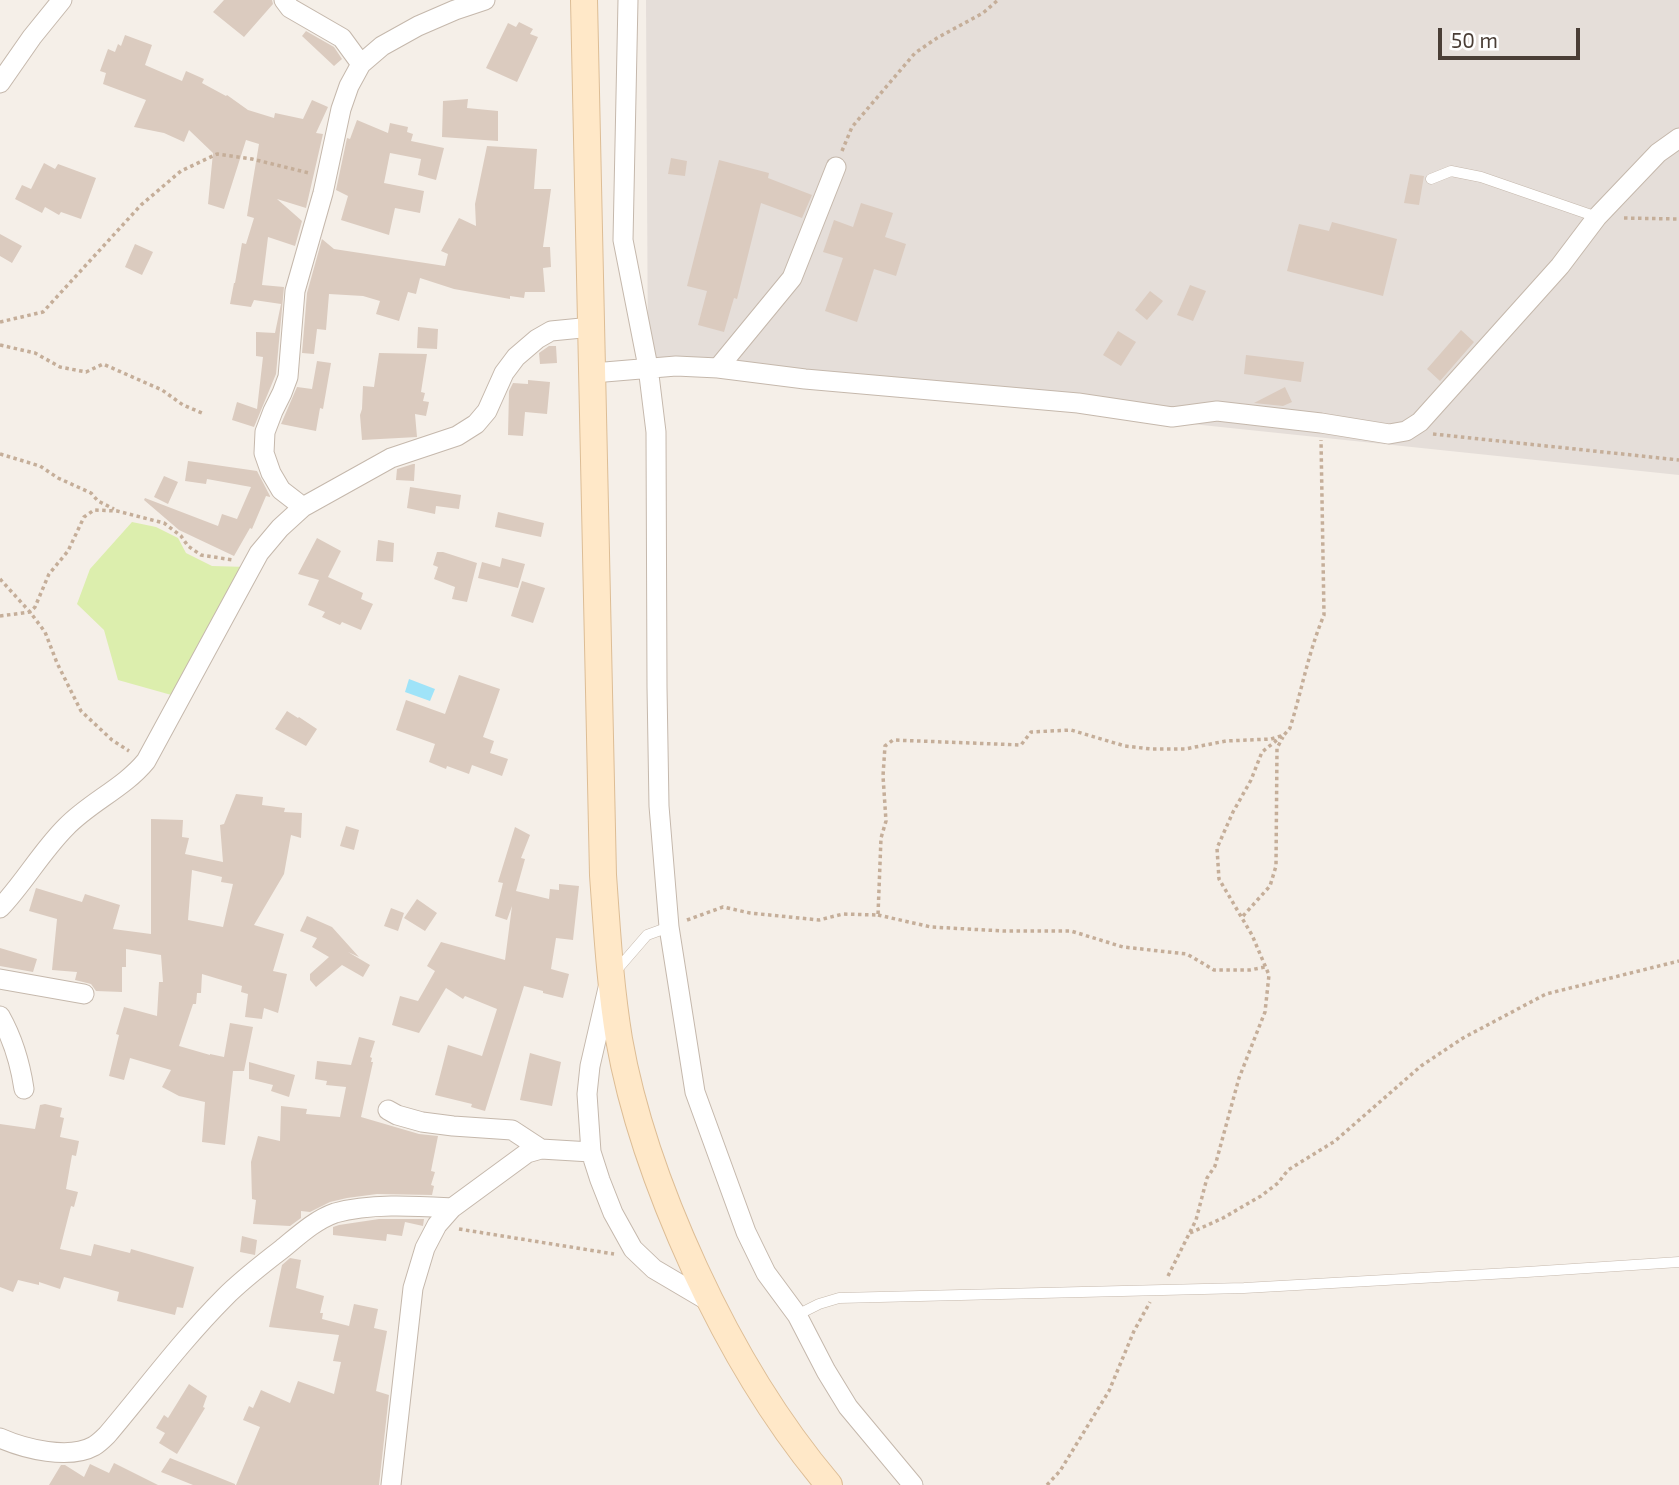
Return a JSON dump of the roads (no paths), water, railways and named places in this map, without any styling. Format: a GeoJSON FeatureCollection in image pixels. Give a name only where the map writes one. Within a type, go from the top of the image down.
{"type":"FeatureCollection","features":[{"type":"Feature","properties":{"kind":"main road"},"geometry":{"type":"LineString","coordinates":[[584,0],[603,875],[610,978],[620,1039],[631,1094],[650,1161],[672,1221],[740,1358],[778,1419],[829,1485]]}},
{"type":"Feature","properties":{"kind":"street"},"geometry":{"type":"LineString","coordinates":[[0,83],[62,0]]}},
{"type":"Feature","properties":{"kind":"street"},"geometry":{"type":"LineString","coordinates":[[284,0],[290,8],[342,38],[361,64]]}},
{"type":"Feature","properties":{"kind":"street"},"geometry":{"type":"LineString","coordinates":[[303,508],[281,490],[271,473],[264,453],[265,432],[288,377],[295,290],[349,86],[361,64],[382,46],[455,9],[485,0]]}},
{"type":"Feature","properties":{"kind":"street"},"geometry":{"type":"LineString","coordinates":[[628,0],[623,240],[648,367],[656,432],[659,806],[669,927],[695,1092],[746,1232],[766,1273],[797,1315],[848,1407],[913,1485]]}},
{"type":"Feature","properties":{"kind":"street"},"geometry":{"type":"LineString","coordinates":[[593,373],[648,367],[718,368],[805,379],[1077,403],[1172,417],[1217,411],[1389,434],[1406,431],[1420,422],[1560,266],[1597,216],[1658,153],[1679,138]]}},
{"type":"Feature","properties":{"kind":"street"},"geometry":{"type":"LineString","coordinates":[[718,368],[792,278],[836,167]]}},
{"type":"Feature","properties":{"kind":"street"},"geometry":{"type":"LineString","coordinates":[[0,908],[66,826],[128,780],[146,761],[258,553],[280,528],[303,508],[390,458],[457,436],[476,424],[487,411],[504,373],[537,339],[551,331],[592,327]]}},
{"type":"Feature","properties":{"kind":"street"},"geometry":{"type":"LineString","coordinates":[[610,978],[590,1066],[587,1094],[591,1152],[613,1213],[633,1249],[654,1269],[710,1302]]}},
{"type":"Feature","properties":{"kind":"street"},"geometry":{"type":"LineString","coordinates":[[0,979],[84,994]]}},
{"type":"Feature","properties":{"kind":"street"},"geometry":{"type":"LineString","coordinates":[[0,1016],[10,1034],[24,1089]]}},
{"type":"Feature","properties":{"kind":"street"},"geometry":{"type":"LineString","coordinates":[[388,1110],[422,1122],[512,1130],[541,1149]]}},
{"type":"Feature","properties":{"kind":"street"},"geometry":{"type":"LineString","coordinates":[[391,1485],[413,1288],[425,1248],[437,1225],[452,1208],[527,1153],[541,1149],[591,1152]]}},
{"type":"Feature","properties":{"kind":"street"},"geometry":{"type":"LineString","coordinates":[[0,1438],[54,1452],[82,1451],[96,1445],[225,1297],[317,1222],[353,1209],[452,1208]]}},
{"type":"Feature","properties":{"kind":"lane"},"geometry":{"type":"LineString","coordinates":[[1431,179],[1451,171],[1481,177],[1597,216]]}},
{"type":"Feature","properties":{"kind":"lane"},"geometry":{"type":"LineString","coordinates":[[610,978],[647,934],[669,927]]}},
{"type":"Feature","properties":{"kind":"lane"},"geometry":{"type":"LineString","coordinates":[[797,1315],[818,1304],[839,1298],[1271,1286],[1679,1262]]}},
{"type":"Feature","properties":{"kind":"water"},"geometry":{"type":"Polygon","coordinates":[[[409,679],[435,689],[430,701],[405,692],[409,679]]]}}]}
